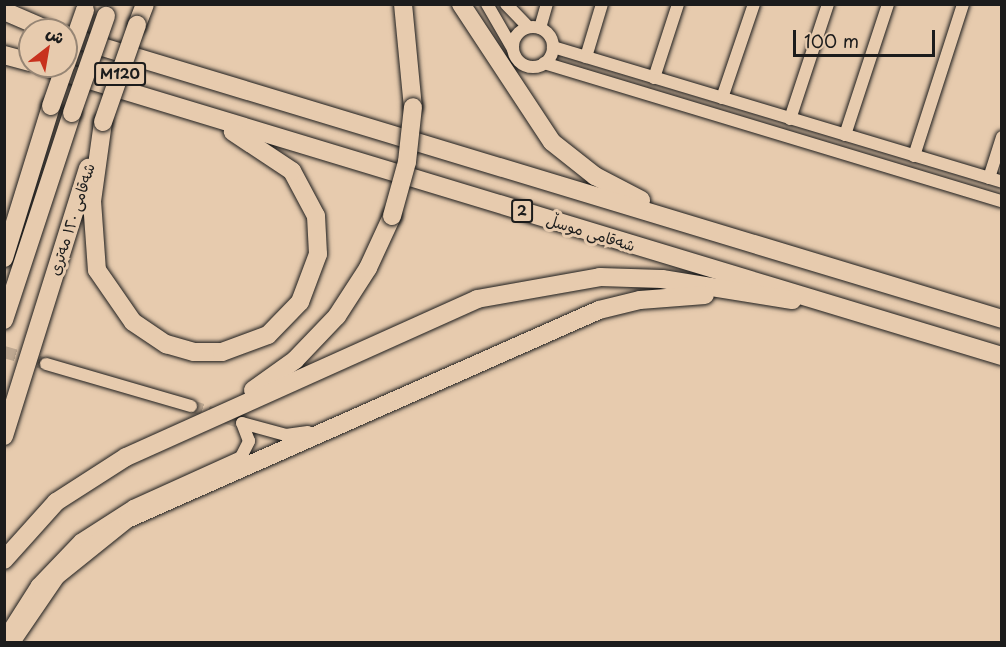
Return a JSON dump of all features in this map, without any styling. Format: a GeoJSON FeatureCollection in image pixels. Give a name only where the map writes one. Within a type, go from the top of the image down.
{"type":"FeatureCollection","features":[{"type":"Feature","properties":{"kind":"highway","name":"شەقامی ١٢٠ مەتری"},"geometry":{"type":"LineString","coordinates":[[4,436],[103,122],[144,4]]}},
{"type":"Feature","properties":{"kind":"highway"},"geometry":{"type":"LineString","coordinates":[[4,560],[63,497],[267,381],[319,337],[368,268],[392,216],[407,162],[413,106],[403,4]]}},
{"type":"Feature","properties":{"kind":"highway"},"geometry":{"type":"LineString","coordinates":[[461,4],[521,102],[552,142],[578,165],[649,204],[758,244]]}},
{"type":"Feature","properties":{"kind":"highway"},"geometry":{"type":"LineString","coordinates":[[78,30],[86,7]]}},
{"type":"Feature","properties":{"kind":"highway","name":"M120"},"geometry":{"type":"LineString","coordinates":[[4,320],[108,10]]}},
{"type":"Feature","properties":{"kind":"highway"},"geometry":{"type":"LineString","coordinates":[[4,11],[20,18]]}},
{"type":"Feature","properties":{"kind":"highway","name":"2"},"geometry":{"type":"LineString","coordinates":[[78,40],[1002,319]]}},
{"type":"Feature","properties":{"kind":"highway","name":"شەقامی موسڵ"},"geometry":{"type":"LineString","coordinates":[[78,77],[1002,356]]}},
{"type":"Feature","properties":{"kind":"highway"},"geometry":{"type":"LineString","coordinates":[[4,258],[61,78]]}},
{"type":"Feature","properties":{"kind":"highway"},"geometry":{"type":"LineString","coordinates":[[103,122],[92,219],[94,256],[104,285],[145,332],[180,349],[211,353],[252,343],[290,315],[314,273],[319,240],[313,209],[292,171],[210,118]]}},
{"type":"Feature","properties":{"kind":"highway"},"geometry":{"type":"LineString","coordinates":[[4,212],[43,131]]}},
{"type":"Feature","properties":{"kind":"highway"},"geometry":{"type":"LineString","coordinates":[[160,443],[430,317],[518,288],[634,278],[761,297]]}},
{"type":"Feature","properties":{"kind":"highway"},"geometry":{"type":"LineString","coordinates":[[11,642],[50,583],[113,527],[360,414],[599,310],[667,296],[814,298]]}},
{"type":"Feature","properties":{"kind":"street"},"geometry":{"type":"LineString","coordinates":[[487,4],[524,65],[544,63],[1002,201]]}},
{"type":"Feature","properties":{"kind":"street"},"geometry":{"type":"LineString","coordinates":[[506,4],[553,47],[995,180],[1002,137]]}},
{"type":"Feature","properties":{"kind":"street"},"geometry":{"type":"LineString","coordinates":[[513,48],[515,38],[534,28],[547,4]]}},
{"type":"Feature","properties":{"kind":"street"},"geometry":{"type":"LineString","coordinates":[[586,57],[602,4]]}},
{"type":"Feature","properties":{"kind":"street"},"geometry":{"type":"LineString","coordinates":[[654,78],[678,4]]}},
{"type":"Feature","properties":{"kind":"street"},"geometry":{"type":"LineString","coordinates":[[722,98],[754,4]]}},
{"type":"Feature","properties":{"kind":"street"},"geometry":{"type":"LineString","coordinates":[[790,119],[828,4]]}},
{"type":"Feature","properties":{"kind":"street"},"geometry":{"type":"LineString","coordinates":[[845,135],[888,4]]}},
{"type":"Feature","properties":{"kind":"street"},"geometry":{"type":"LineString","coordinates":[[914,156],[963,4]]}},
{"type":"Feature","properties":{"kind":"street"},"geometry":{"type":"LineString","coordinates":[[544,63],[553,47]]}},
{"type":"Feature","properties":{"kind":"street"},"geometry":{"type":"LineString","coordinates":[[819,146],[825,129]]}},
{"type":"Feature","properties":{"kind":"street"},"geometry":{"type":"LineString","coordinates":[[45,364],[190,406]]}},
{"type":"Feature","properties":{"kind":"street"},"geometry":{"type":"LineString","coordinates":[[4,637],[37,585],[80,540],[133,506],[242,457],[249,441],[242,423],[297,436],[360,414]]}},
{"type":"Feature","properties":{"kind":"tunnel"},"geometry":{"type":"LineString","coordinates":[[4,352],[46,364]]}},
{"type":"Feature","properties":{"kind":"tunnel"},"geometry":{"type":"LineString","coordinates":[[191,406],[242,423]]}}]}
